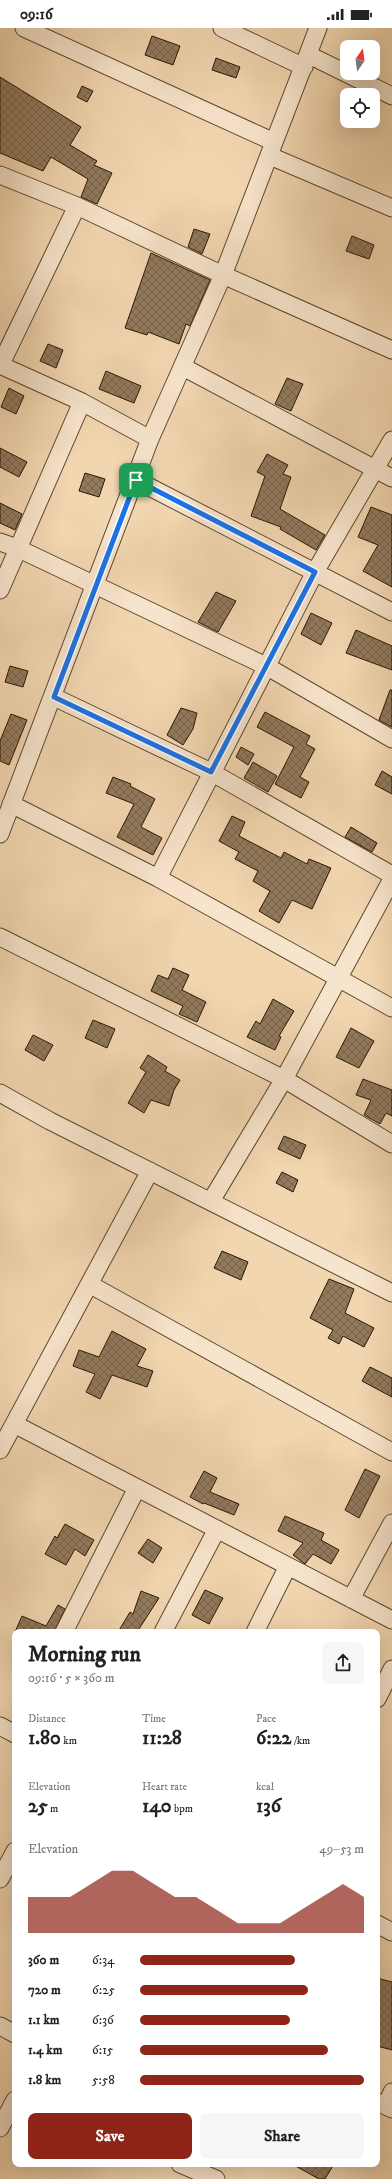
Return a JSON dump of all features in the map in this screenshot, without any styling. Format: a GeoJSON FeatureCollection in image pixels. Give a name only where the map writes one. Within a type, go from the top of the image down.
{"type":"FeatureCollection","features":[{"type":"Feature","properties":{"kind":"street"},"geometry":{"type":"LineString","coordinates":[[24,28],[392,208]]}},
{"type":"Feature","properties":{"kind":"street"},"geometry":{"type":"LineString","coordinates":[[222,28],[392,96]]}},
{"type":"Feature","properties":{"kind":"street"},"geometry":{"type":"LineString","coordinates":[[0,832],[54,697],[150,439],[223,275],[318,28]]}},
{"type":"Feature","properties":{"kind":"street"},"geometry":{"type":"LineString","coordinates":[[0,175],[77,206],[223,275],[392,350]]}},
{"type":"Feature","properties":{"kind":"street"},"geometry":{"type":"LineString","coordinates":[[77,206],[0,365],[82,402],[150,439]]}},
{"type":"Feature","properties":{"kind":"street"},"geometry":{"type":"LineString","coordinates":[[183,367],[392,478]]}},
{"type":"Feature","properties":{"kind":"street"},"geometry":{"type":"LineString","coordinates":[[0,590],[82,402]]}},
{"type":"Feature","properties":{"kind":"street"},"geometry":{"type":"LineString","coordinates":[[158,878],[211,772],[315,572],[392,440]]}},
{"type":"Feature","properties":{"kind":"street"},"geometry":{"type":"LineString","coordinates":[[136,480],[392,612]]}},
{"type":"Feature","properties":{"kind":"street"},"geometry":{"type":"LineString","coordinates":[[0,542],[18,548],[266,666],[392,739]]}},
{"type":"Feature","properties":{"kind":"street"},"geometry":{"type":"LineString","coordinates":[[54,697],[211,772],[392,876]]}},
{"type":"Feature","properties":{"kind":"street"},"geometry":{"type":"LineString","coordinates":[[11,804],[158,878],[392,1008]]}},
{"type":"Feature","properties":{"kind":"street"},"geometry":{"type":"LineString","coordinates":[[211,1201],[284,1079],[340,979],[392,879]]}},
{"type":"Feature","properties":{"kind":"street"},"geometry":{"type":"LineString","coordinates":[[0,937],[284,1079],[392,1144]]}},
{"type":"Feature","properties":{"kind":"street"},"geometry":{"type":"LineString","coordinates":[[0,1093],[150,1171],[392,1293]]}},
{"type":"Feature","properties":{"kind":"street"},"geometry":{"type":"LineString","coordinates":[[0,1450],[150,1171]]}},
{"type":"Feature","properties":{"kind":"street"},"geometry":{"type":"LineString","coordinates":[[89,1284],[392,1452]]}},
{"type":"Feature","properties":{"kind":"street"},"geometry":{"type":"LineString","coordinates":[[14,1424],[392,1620]]}},
{"type":"Feature","properties":{"kind":"street"},"geometry":{"type":"LineString","coordinates":[[66,1629],[137,1488]]}},
{"type":"Feature","properties":{"kind":"street"},"geometry":{"type":"LineString","coordinates":[[351,1599],[392,1523]]}},
{"type":"Feature","properties":{"kind":"street"},"geometry":{"type":"LineString","coordinates":[[165,1629],[217,1529]]}},
{"type":"Feature","properties":{"kind":"street"},"geometry":{"type":"LineString","coordinates":[[256,1629],[288,1566]]}},
{"type":"Feature","properties":{"kind":"street"},"geometry":{"type":"LineString","coordinates":[[380,1692],[392,1669]]}},
{"type":"Feature","properties":{"kind":"street"},"geometry":{"type":"LineString","coordinates":[[0,1879],[12,1857]]}},
{"type":"Feature","properties":{"kind":"street"},"geometry":{"type":"LineString","coordinates":[[380,1926],[392,1932]]}},
{"type":"Feature","properties":{"kind":"street"},"geometry":{"type":"LineString","coordinates":[[0,2026],[12,2032]]}},
{"type":"Feature","properties":{"kind":"street"},"geometry":{"type":"LineString","coordinates":[[0,2128],[12,2106]]}},
{"type":"Feature","properties":{"kind":"street"},"geometry":{"type":"LineString","coordinates":[[187,2167],[216,2179]]}},
{"type":"Feature","properties":{"kind":"building"},"geometry":{"type":"Polygon","coordinates":[[[152,36],[180,46],[173,65],[145,55],[152,36]]]}},
{"type":"Feature","properties":{"kind":"building"},"geometry":{"type":"Polygon","coordinates":[[[216,58],[240,67],[236,78],[212,70],[216,58]]]}},
{"type":"Feature","properties":{"kind":"building"},"geometry":{"type":"Polygon","coordinates":[[[0,77],[81,127],[70,145],[97,161],[94,165],[112,173],[97,204],[81,197],[88,179],[51,157],[43,171],[0,153],[0,77]]]}},
{"type":"Feature","properties":{"kind":"building"},"geometry":{"type":"Polygon","coordinates":[[[82,86],[93,91],[87,102],[77,97],[82,86]]]}},
{"type":"Feature","properties":{"kind":"building"},"geometry":{"type":"Polygon","coordinates":[[[194,229],[210,234],[202,254],[188,247],[194,229]]]}},
{"type":"Feature","properties":{"kind":"building"},"geometry":{"type":"Polygon","coordinates":[[[352,236],[374,245],[369,259],[346,251],[352,236]]]}},
{"type":"Feature","properties":{"kind":"building"},"geometry":{"type":"Polygon","coordinates":[[[151,253],[210,280],[190,326],[186,324],[179,344],[148,332],[147,335],[125,328],[151,253]]]}},
{"type":"Feature","properties":{"kind":"building"},"geometry":{"type":"Polygon","coordinates":[[[48,344],[63,350],[56,368],[40,361],[48,344]]]}},
{"type":"Feature","properties":{"kind":"building"},"geometry":{"type":"Polygon","coordinates":[[[106,371],[141,386],[134,403],[99,389],[106,371]]]}},
{"type":"Feature","properties":{"kind":"building"},"geometry":{"type":"Polygon","coordinates":[[[287,378],[303,384],[291,411],[275,404],[287,378]]]}},
{"type":"Feature","properties":{"kind":"building"},"geometry":{"type":"Polygon","coordinates":[[[9,388],[24,396],[16,414],[1,407],[9,388]]]}},
{"type":"Feature","properties":{"kind":"building"},"geometry":{"type":"Polygon","coordinates":[[[0,448],[27,462],[19,477],[0,467],[0,448]]]}},
{"type":"Feature","properties":{"kind":"building"},"geometry":{"type":"Polygon","coordinates":[[[267,454],[288,465],[283,474],[291,477],[280,509],[325,535],[316,550],[280,529],[281,527],[251,516],[265,476],[257,472],[267,454]]]}},
{"type":"Feature","properties":{"kind":"building"},"geometry":{"type":"Polygon","coordinates":[[[85,473],[105,479],[99,497],[79,491],[85,473]]]}},
{"type":"Feature","properties":{"kind":"building"},"geometry":{"type":"Polygon","coordinates":[[[0,503],[22,514],[15,530],[0,523],[0,503]]]}},
{"type":"Feature","properties":{"kind":"building"},"geometry":{"type":"Polygon","coordinates":[[[371,507],[392,515],[392,587],[363,571],[378,545],[358,537],[371,507]]]}},
{"type":"Feature","properties":{"kind":"building"},"geometry":{"type":"Polygon","coordinates":[[[216,592],[236,601],[218,632],[198,622],[216,592]]]}},
{"type":"Feature","properties":{"kind":"building"},"geometry":{"type":"Polygon","coordinates":[[[311,613],[332,623],[321,645],[301,634],[311,613]]]}},
{"type":"Feature","properties":{"kind":"building"},"geometry":{"type":"Polygon","coordinates":[[[356,630],[392,646],[392,670],[346,653],[356,630]]]}},
{"type":"Feature","properties":{"kind":"building"},"geometry":{"type":"Polygon","coordinates":[[[10,666],[28,671],[23,687],[5,682],[10,666]]]}},
{"type":"Feature","properties":{"kind":"building"},"geometry":{"type":"Polygon","coordinates":[[[390,690],[392,690],[392,727],[379,720],[390,690]]]}},
{"type":"Feature","properties":{"kind":"building"},"geometry":{"type":"Polygon","coordinates":[[[181,708],[197,713],[193,729],[183,745],[167,735],[181,708]]]}},
{"type":"Feature","properties":{"kind":"building"},"geometry":{"type":"Polygon","coordinates":[[[265,712],[310,736],[306,744],[315,749],[300,777],[309,782],[301,798],[275,784],[294,747],[257,727],[265,712]]]}},
{"type":"Feature","properties":{"kind":"building"},"geometry":{"type":"Polygon","coordinates":[[[11,714],[27,720],[9,765],[0,761],[0,741],[11,714]]]}},
{"type":"Feature","properties":{"kind":"building"},"geometry":{"type":"Polygon","coordinates":[[[241,747],[254,754],[248,765],[236,757],[241,747]]]}},
{"type":"Feature","properties":{"kind":"building"},"geometry":{"type":"Polygon","coordinates":[[[253,762],[277,776],[268,792],[244,778],[253,762]]]}},
{"type":"Feature","properties":{"kind":"building"},"geometry":{"type":"Polygon","coordinates":[[[382,771],[392,777],[392,794],[375,785],[382,771]]]}},
{"type":"Feature","properties":{"kind":"building"},"geometry":{"type":"Polygon","coordinates":[[[113,777],[131,784],[130,786],[155,799],[141,827],[162,838],[153,855],[117,837],[134,804],[106,793],[113,777]]]}},
{"type":"Feature","properties":{"kind":"building"},"geometry":{"type":"Polygon","coordinates":[[[232,816],[245,822],[239,836],[281,858],[284,852],[307,864],[309,859],[331,868],[312,909],[292,900],[279,923],[259,911],[270,891],[253,881],[258,871],[235,859],[239,852],[219,841],[232,816]]]}},
{"type":"Feature","properties":{"kind":"building"},"geometry":{"type":"Polygon","coordinates":[[[351,827],[377,843],[372,852],[345,837],[351,827]]]}},
{"type":"Feature","properties":{"kind":"building"},"geometry":{"type":"Polygon","coordinates":[[[173,968],[189,975],[182,990],[206,1002],[197,1022],[179,1014],[183,1006],[151,991],[158,975],[168,979],[173,968]]]}},
{"type":"Feature","properties":{"kind":"building"},"geometry":{"type":"Polygon","coordinates":[[[273,999],[294,1011],[279,1036],[281,1037],[275,1050],[247,1037],[256,1021],[260,1024],[273,999]]]}},
{"type":"Feature","properties":{"kind":"building"},"geometry":{"type":"Polygon","coordinates":[[[93,1020],[115,1029],[107,1048],[85,1038],[93,1020]]]}},
{"type":"Feature","properties":{"kind":"building"},"geometry":{"type":"Polygon","coordinates":[[[351,1028],[374,1041],[359,1068],[336,1057],[351,1028]]]}},
{"type":"Feature","properties":{"kind":"building"},"geometry":{"type":"Polygon","coordinates":[[[33,1035],[53,1045],[44,1061],[25,1050],[33,1035]]]}},
{"type":"Feature","properties":{"kind":"building"},"geometry":{"type":"Polygon","coordinates":[[[148,1055],[167,1067],[165,1071],[180,1080],[174,1090],[169,1106],[151,1100],[144,1113],[128,1103],[146,1072],[140,1068],[148,1055]]]}},
{"type":"Feature","properties":{"kind":"building"},"geometry":{"type":"Polygon","coordinates":[[[363,1079],[392,1090],[392,1116],[386,1113],[380,1124],[364,1115],[371,1100],[356,1095],[363,1079]]]}},
{"type":"Feature","properties":{"kind":"building"},"geometry":{"type":"Polygon","coordinates":[[[284,1136],[306,1145],[300,1159],[278,1149],[284,1136]]]}},
{"type":"Feature","properties":{"kind":"building"},"geometry":{"type":"Polygon","coordinates":[[[282,1172],[298,1180],[293,1192],[276,1183],[282,1172]]]}},
{"type":"Feature","properties":{"kind":"building"},"geometry":{"type":"Polygon","coordinates":[[[222,1251],[248,1262],[241,1280],[214,1268],[222,1251]]]}},
{"type":"Feature","properties":{"kind":"building"},"geometry":{"type":"Polygon","coordinates":[[[329,1279],[354,1289],[345,1313],[374,1328],[364,1347],[343,1336],[339,1344],[328,1338],[333,1330],[310,1318],[329,1279]]]}},
{"type":"Feature","properties":{"kind":"building"},"geometry":{"type":"Polygon","coordinates":[[[112,1331],[146,1349],[137,1366],[153,1371],[147,1387],[112,1375],[100,1399],[86,1392],[95,1374],[73,1366],[79,1350],[99,1357],[112,1331]]]}},
{"type":"Feature","properties":{"kind":"building"},"geometry":{"type":"Polygon","coordinates":[[[370,1367],[392,1378],[392,1397],[362,1381],[370,1367]]]}},
{"type":"Feature","properties":{"kind":"building"},"geometry":{"type":"Polygon","coordinates":[[[365,1469],[380,1476],[359,1518],[345,1510],[365,1469]]]}},
{"type":"Feature","properties":{"kind":"building"},"geometry":{"type":"Polygon","coordinates":[[[204,1471],[217,1478],[210,1492],[239,1504],[234,1515],[204,1503],[203,1504],[190,1497],[204,1471]]]}},
{"type":"Feature","properties":{"kind":"building"},"geometry":{"type":"Polygon","coordinates":[[[285,1516],[324,1533],[321,1540],[339,1550],[331,1564],[313,1554],[305,1564],[293,1555],[303,1543],[278,1531],[285,1516]]]}},
{"type":"Feature","properties":{"kind":"building"},"geometry":{"type":"Polygon","coordinates":[[[65,1524],[94,1540],[85,1556],[75,1549],[66,1565],[45,1554],[55,1536],[57,1538],[65,1524]]]}},
{"type":"Feature","properties":{"kind":"building"},"geometry":{"type":"Polygon","coordinates":[[[148,1539],[162,1548],[153,1563],[138,1553],[148,1539]]]}},
{"type":"Feature","properties":{"kind":"building"},"geometry":{"type":"Polygon","coordinates":[[[205,1590],[223,1598],[209,1624],[192,1615],[205,1590]]]}},
{"type":"Feature","properties":{"kind":"building"},"geometry":{"type":"Polygon","coordinates":[[[141,1591],[159,1598],[139,1629],[120,1629],[130,1612],[133,1614],[141,1591]]]}},
{"type":"Feature","properties":{"kind":"building"},"geometry":{"type":"Polygon","coordinates":[[[58,1605],[65,1609],[55,1629],[16,1629],[22,1616],[46,1626],[58,1605]]]}},
{"type":"Feature","properties":{"kind":"building"},"geometry":{"type":"Polygon","coordinates":[[[380,1979],[392,1982],[392,2050],[380,2047],[380,1979]]]}},
{"type":"Feature","properties":{"kind":"building"},"geometry":{"type":"Polygon","coordinates":[[[297,2167],[332,2167],[325,2179],[319,2179],[297,2167]]]}},
{"type":"Feature","properties":{"kind":"route"},"geometry":{"type":"LineString","coordinates":[[136,480],[315,572],[211,772],[54,697],[136,480]]}}]}
